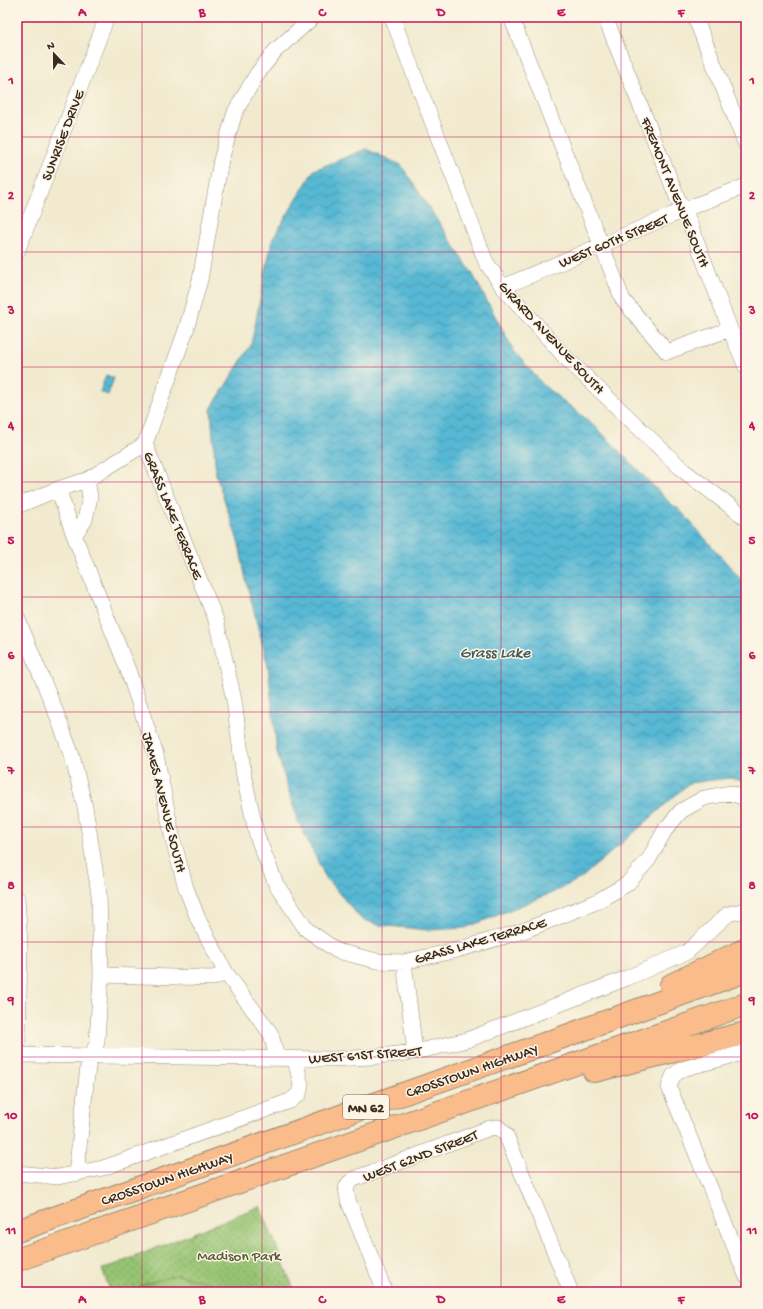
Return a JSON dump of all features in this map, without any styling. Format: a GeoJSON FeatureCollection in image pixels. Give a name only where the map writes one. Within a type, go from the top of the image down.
{"type":"FeatureCollection","features":[{"type":"Feature","properties":{"kind":"highway"},"geometry":{"type":"LineString","coordinates":[[552,1041],[746,949]]}},
{"type":"Feature","properties":{"kind":"highway","name":"CROSSTOWN HIGHWAY"},"geometry":{"type":"LineString","coordinates":[[17,1231],[746,971]]}},
{"type":"Feature","properties":{"kind":"highway","name":"CROSSTOWN HIGHWAY"},"geometry":{"type":"LineString","coordinates":[[17,1260],[746,1004]]}},
{"type":"Feature","properties":{"kind":"highway"},"geometry":{"type":"LineString","coordinates":[[467,1102],[746,1033]]}},
{"type":"Feature","properties":{"kind":"highway"},"geometry":{"type":"LineString","coordinates":[[17,1226],[76,1210]]}},
{"type":"Feature","properties":{"kind":"street","name":"SUNRISE DRIVE"},"geometry":{"type":"LineString","coordinates":[[17,252],[107,17]]}},
{"type":"Feature","properties":{"kind":"street","name":"GRASS LAKE TERRACE"},"geometry":{"type":"LineString","coordinates":[[313,17],[275,51],[257,74],[235,112],[221,160],[198,287],[186,330],[145,444],[216,620],[234,700],[244,777],[257,836],[276,884],[306,929],[337,951],[377,961],[404,962],[457,950],[523,931],[596,902],[628,884],[649,859],[665,830],[681,811],[704,798],[730,793],[746,798]]}},
{"type":"Feature","properties":{"kind":"street","name":"GIRARD AVENUE SOUTH"},"geometry":{"type":"LineString","coordinates":[[392,17],[486,262],[503,287],[564,356],[684,471],[746,518]]}},
{"type":"Feature","properties":{"kind":"street"},"geometry":{"type":"LineString","coordinates":[[511,17],[623,300],[667,352],[730,329]]}},
{"type":"Feature","properties":{"kind":"street","name":"FREMONT AVENUE SOUTH"},"geometry":{"type":"LineString","coordinates":[[605,17],[679,202],[685,211],[746,367]]}},
{"type":"Feature","properties":{"kind":"street"},"geometry":{"type":"LineString","coordinates":[[695,17],[746,145]]}},
{"type":"Feature","properties":{"kind":"street","name":"WEST 60TH STREET"},"geometry":{"type":"LineString","coordinates":[[503,287],[672,215],[685,211],[693,206],[746,186]]}},
{"type":"Feature","properties":{"kind":"street"},"geometry":{"type":"LineString","coordinates":[[17,506],[58,489],[87,480],[145,444]]}},
{"type":"Feature","properties":{"kind":"street"},"geometry":{"type":"LineString","coordinates":[[74,535],[85,520],[90,497],[87,480]]}},
{"type":"Feature","properties":{"kind":"street","name":"JAMES AVENUE SOUTH"},"geometry":{"type":"LineString","coordinates":[[58,489],[74,535],[128,670],[156,755],[172,833],[186,888],[198,919],[226,973],[271,1034],[277,1058]]}},
{"type":"Feature","properties":{"kind":"street"},"geometry":{"type":"LineString","coordinates":[[17,618],[72,756],[85,807],[99,894],[101,975],[97,1042],[88,1066],[76,1174]]}},
{"type":"Feature","properties":{"kind":"street"},"geometry":{"type":"LineString","coordinates":[[17,898],[20,945],[17,1048]]}},
{"type":"Feature","properties":{"kind":"street","name":"WEST 61ST STREET"},"geometry":{"type":"LineString","coordinates":[[17,1055],[295,1059],[371,1057],[438,1048],[467,1040],[627,978],[686,952],[728,914],[746,910]]}},
{"type":"Feature","properties":{"kind":"street","name":"GRASS LAKE TERRACE"},"geometry":{"type":"LineString","coordinates":[[404,962],[415,1052]]}},
{"type":"Feature","properties":{"kind":"street"},"geometry":{"type":"LineString","coordinates":[[101,975],[213,978],[226,973]]}},
{"type":"Feature","properties":{"kind":"street"},"geometry":{"type":"LineString","coordinates":[[746,1052],[682,1069],[673,1076],[669,1087],[746,1275]]}},
{"type":"Feature","properties":{"kind":"street"},"geometry":{"type":"LineString","coordinates":[[17,1173],[58,1177],[103,1168],[290,1101],[299,1094],[301,1085],[295,1059]]}},
{"type":"Feature","properties":{"kind":"street","name":"WEST 62ND STREET"},"geometry":{"type":"LineString","coordinates":[[385,1292],[348,1200],[346,1188],[349,1183],[490,1128],[498,1127],[506,1135],[571,1292]]}},
{"type":"Feature","properties":{"kind":"green space","name":"Madison Park"},"geometry":{"type":"Polygon","coordinates":[[[260,1206],[295,1292],[111,1292],[102,1270],[260,1206]]]}},
{"type":"Feature","properties":{"kind":"green space"},"geometry":{"type":"Polygon","coordinates":[[[176,1275],[207,1282],[221,1292],[142,1292],[140,1286],[176,1275]]]}},
{"type":"Feature","properties":{"kind":"water","name":"Grass Lake"},"geometry":{"type":"Polygon","coordinates":[[[366,149],[401,165],[472,273],[514,351],[544,386],[594,425],[671,504],[679,509],[746,585],[746,782],[730,778],[689,783],[581,878],[552,893],[465,928],[427,930],[379,925],[361,919],[326,878],[297,819],[277,752],[268,666],[246,580],[239,544],[216,475],[211,409],[251,345],[272,240],[314,170],[366,149]]]}},
{"type":"Feature","properties":{"kind":"water"},"geometry":{"type":"Polygon","coordinates":[[[106,375],[114,378],[108,395],[100,392],[106,375]]]}}]}
